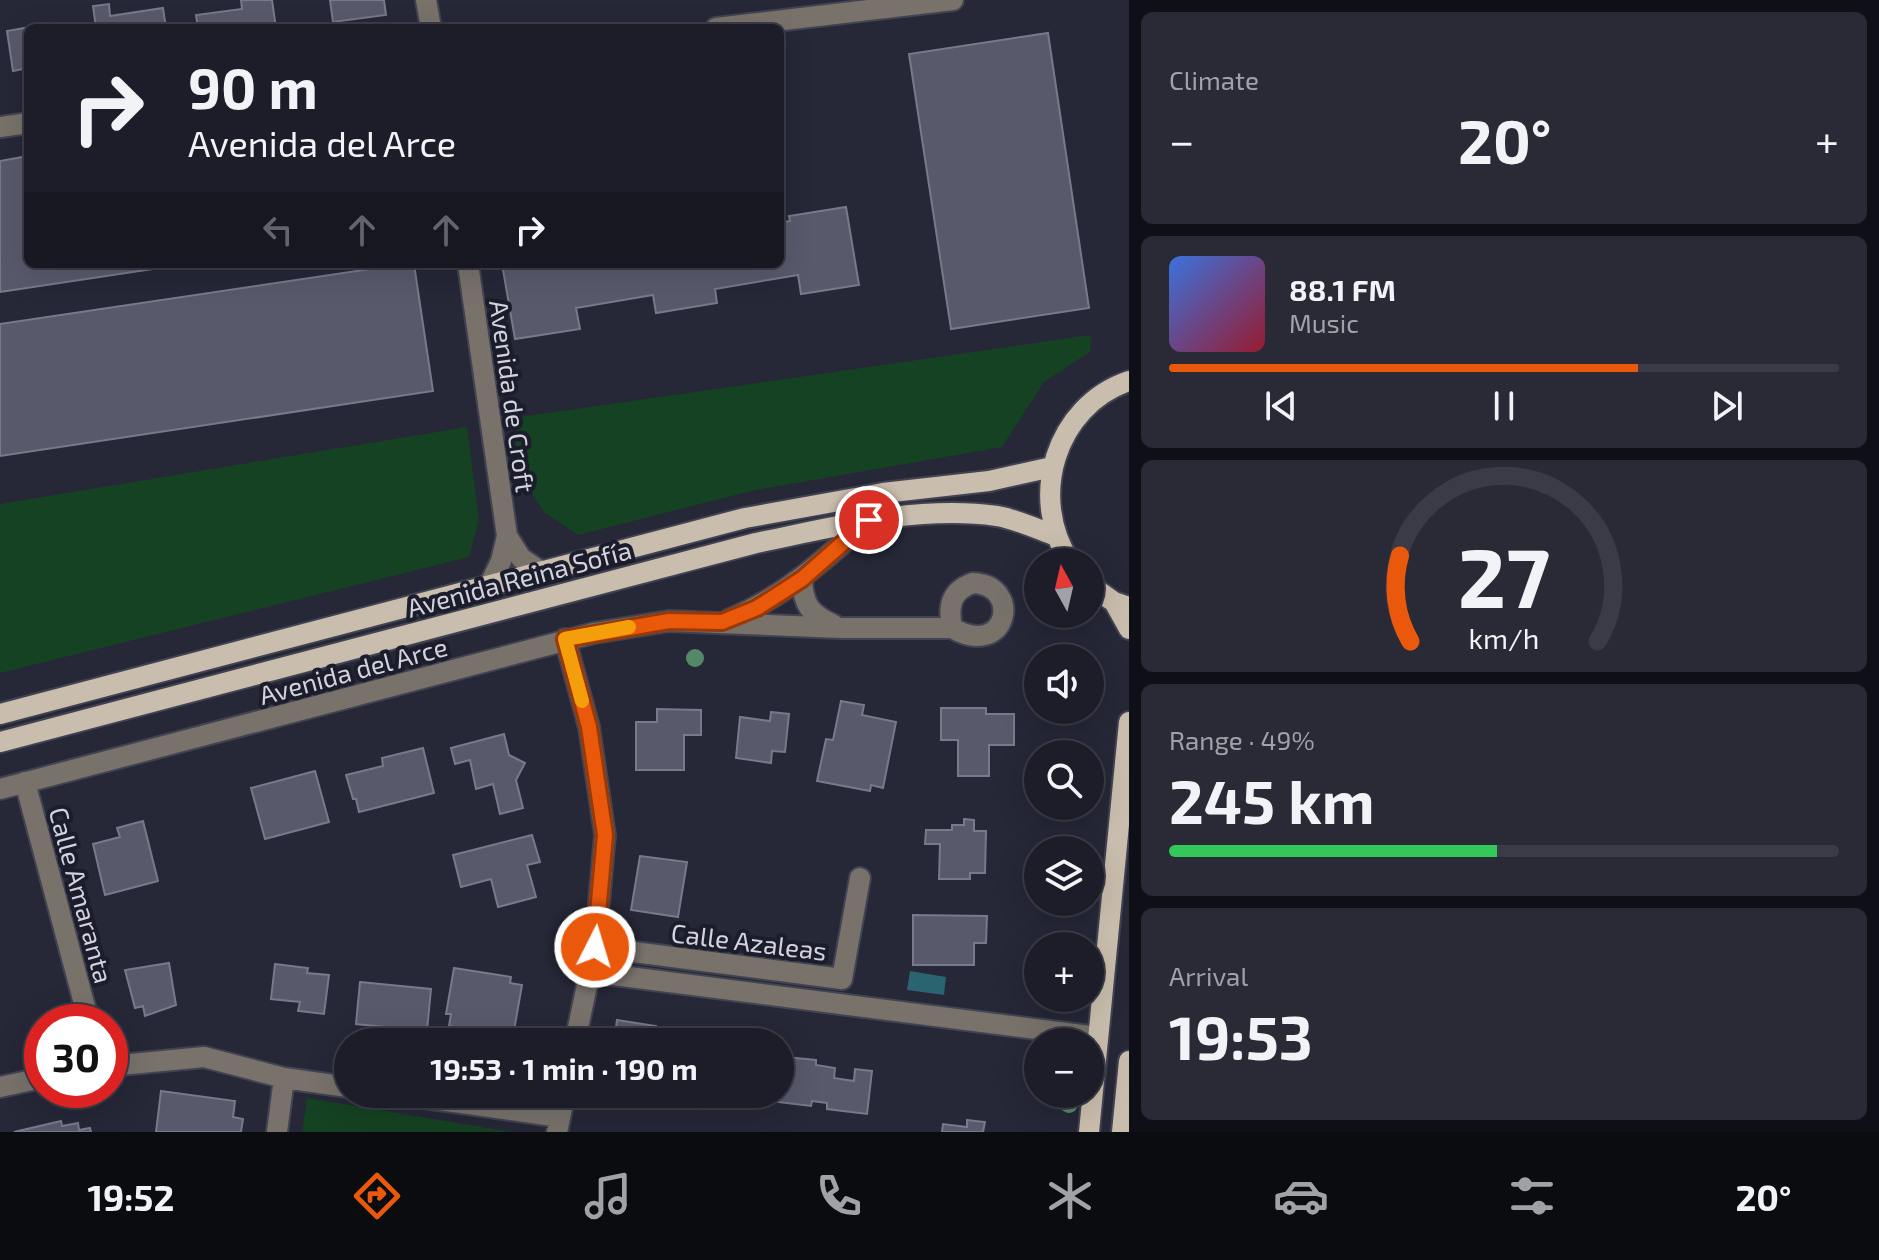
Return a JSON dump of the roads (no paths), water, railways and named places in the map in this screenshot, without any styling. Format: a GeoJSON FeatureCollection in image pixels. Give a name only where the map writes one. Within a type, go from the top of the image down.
{"type":"FeatureCollection","features":[{"type":"Feature","properties":{"kind":"main road"},"geometry":{"type":"LineString","coordinates":[[1062,548],[1056,536],[1049,501],[1052,467],[1061,441],[1076,418],[1095,399],[1129,381]]}},
{"type":"Feature","properties":{"kind":"main road","name":"Avenida Reina Sofía"},"geometry":{"type":"LineString","coordinates":[[0,714],[745,518],[813,504],[989,481],[1052,467]]}},
{"type":"Feature","properties":{"kind":"main road","name":"Avenida Reina Sofía"},"geometry":{"type":"LineString","coordinates":[[0,742],[756,543],[869,520],[953,512],[1000,516],[1056,536]]}},
{"type":"Feature","properties":{"kind":"main road"},"geometry":{"type":"LineString","coordinates":[[1104,594],[1122,605],[1129,629]]}},
{"type":"Feature","properties":{"kind":"main road"},"geometry":{"type":"LineString","coordinates":[[1099,1028],[1129,722]]}},
{"type":"Feature","properties":{"kind":"main road"},"geometry":{"type":"LineString","coordinates":[[1122,1132],[1129,1061]]}},
{"type":"Feature","properties":{"kind":"main road"},"geometry":{"type":"LineString","coordinates":[[1089,1132],[1091,1108]]}},
{"type":"Feature","properties":{"kind":"street"},"geometry":{"type":"LineString","coordinates":[[426,0],[430,24]]}},
{"type":"Feature","properties":{"kind":"street"},"geometry":{"type":"LineString","coordinates":[[750,24],[953,0]]}},
{"type":"Feature","properties":{"kind":"street"},"geometry":{"type":"LineString","coordinates":[[0,127],[24,124]]}},
{"type":"Feature","properties":{"kind":"street","name":"Avenida de Croft"},"geometry":{"type":"LineString","coordinates":[[469,268],[507,536],[501,561],[490,584]]}},
{"type":"Feature","properties":{"kind":"street","name":"Avenida del Arce"},"geometry":{"type":"LineString","coordinates":[[722,622],[757,608],[802,579],[869,520]]}},
{"type":"Feature","properties":{"kind":"street"},"geometry":{"type":"LineString","coordinates":[[507,536],[521,558],[540,571]]}},
{"type":"Feature","properties":{"kind":"street"},"geometry":{"type":"LineString","coordinates":[[802,579],[803,597],[812,612],[841,628]]}},
{"type":"Feature","properties":{"kind":"street","name":"Avenida del Arce"},"geometry":{"type":"LineString","coordinates":[[0,789],[565,639],[669,621],[841,628],[952,628]]}},
{"type":"Feature","properties":{"kind":"street"},"geometry":{"type":"LineString","coordinates":[[565,639],[589,727],[605,835],[595,947],[578,1028]]}},
{"type":"Feature","properties":{"kind":"street","name":"Calle Amaranta"},"geometry":{"type":"LineString","coordinates":[[25,782],[84,1004]]}},
{"type":"Feature","properties":{"kind":"street","name":"Calle Azaleas"},"geometry":{"type":"LineString","coordinates":[[595,947],[842,979],[860,878]]}},
{"type":"Feature","properties":{"kind":"street"},"geometry":{"type":"LineString","coordinates":[[590,972],[1028,1028]]}},
{"type":"Feature","properties":{"kind":"street"},"geometry":{"type":"LineString","coordinates":[[128,1064],[204,1057],[284,1078],[334,1085]]}},
{"type":"Feature","properties":{"kind":"street"},"geometry":{"type":"LineString","coordinates":[[277,1132],[284,1078]]}},
{"type":"Feature","properties":{"kind":"street"},"geometry":{"type":"LineString","coordinates":[[0,1087],[24,1082]]}},
{"type":"Feature","properties":{"kind":"street"},"geometry":{"type":"LineString","coordinates":[[472,1108],[558,1124]]}},
{"type":"Feature","properties":{"kind":"water"},"geometry":{"type":"Polygon","coordinates":[[[910,971],[946,977],[944,995],[907,990],[910,971]]]}}]}
